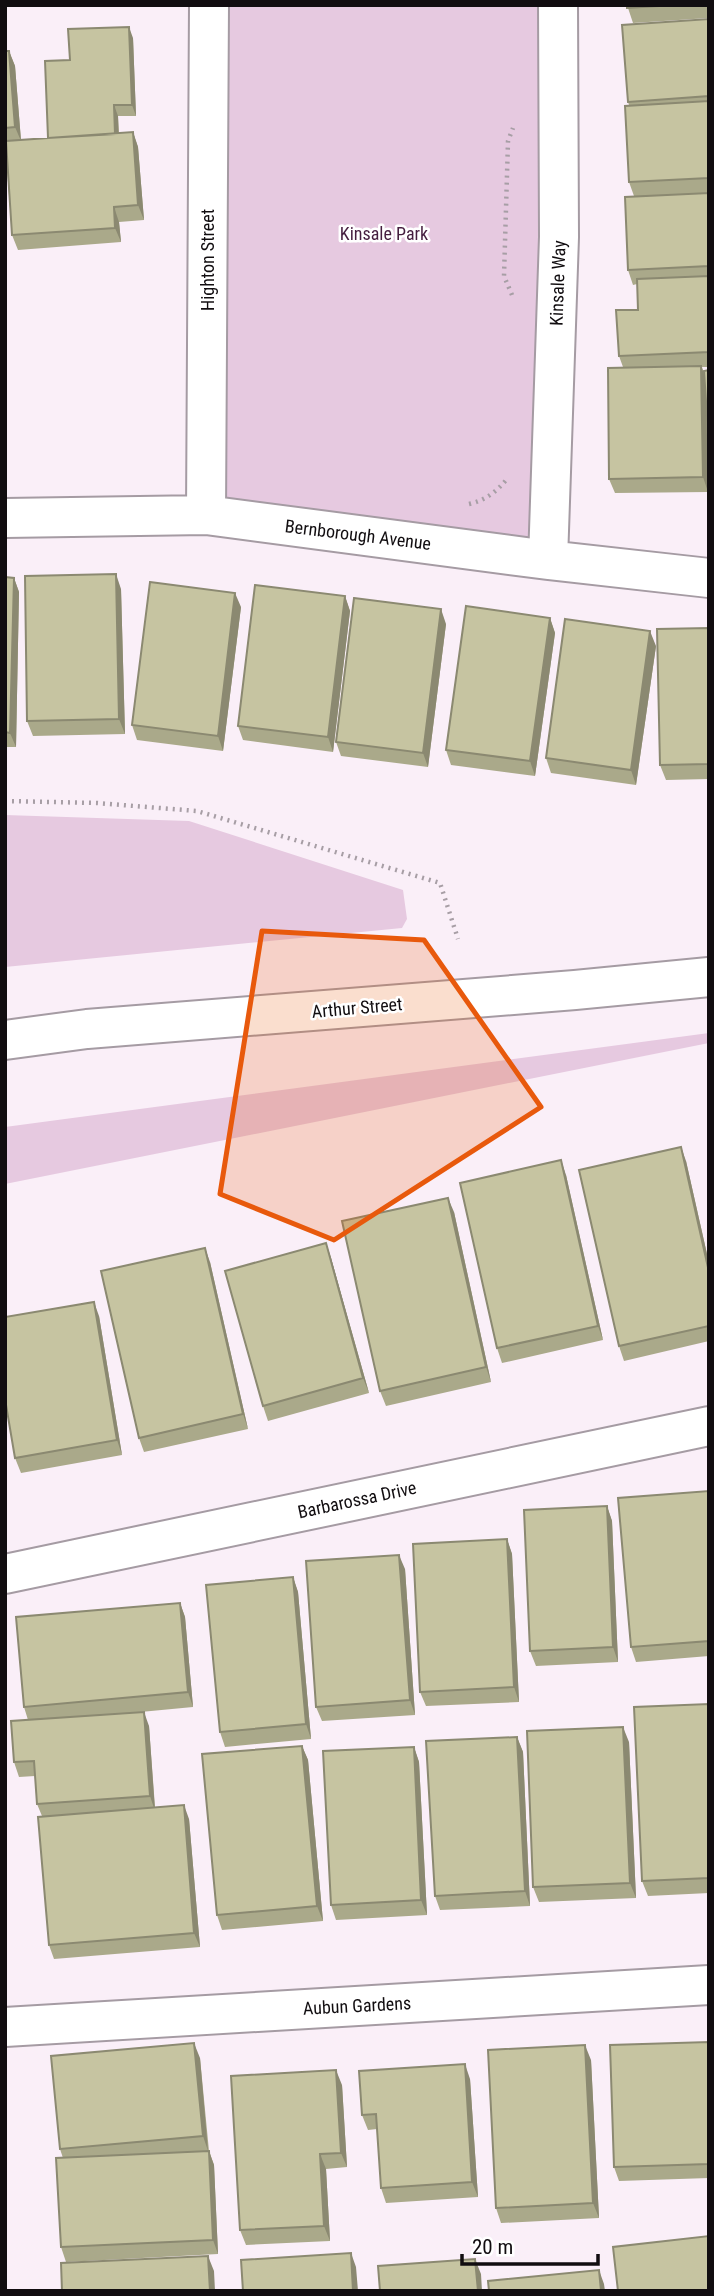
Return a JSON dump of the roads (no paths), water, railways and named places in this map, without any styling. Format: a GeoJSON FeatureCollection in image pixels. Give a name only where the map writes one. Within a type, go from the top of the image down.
{"type":"FeatureCollection","features":[{"type":"Feature","properties":{"kind":"street","name":"Highton Street"},"geometry":{"type":"LineString","coordinates":[[206,516],[209,5]]}},
{"type":"Feature","properties":{"kind":"street","name":"Kinsale Way"},"geometry":{"type":"LineString","coordinates":[[548,560],[559,236],[558,5]]}},
{"type":"Feature","properties":{"kind":"street","name":"Bernborough Avenue"},"geometry":{"type":"LineString","coordinates":[[5,518],[206,516],[709,578]]}},
{"type":"Feature","properties":{"kind":"street","name":"Arthur Street"},"geometry":{"type":"LineString","coordinates":[[5,1040],[100,1028],[575,990],[709,976]]}},
{"type":"Feature","properties":{"kind":"street","name":"Barbarossa Drive"},"geometry":{"type":"LineString","coordinates":[[5,1574],[709,1426]]}},
{"type":"Feature","properties":{"kind":"street","name":"Aubun Gardens"},"geometry":{"type":"LineString","coordinates":[[5,2027],[709,1984]]}},
{"type":"Feature","properties":{"kind":"park label","name":"Kinsale Park"},"geometry":{"type":"Point","coordinates":[384,234]}}]}
